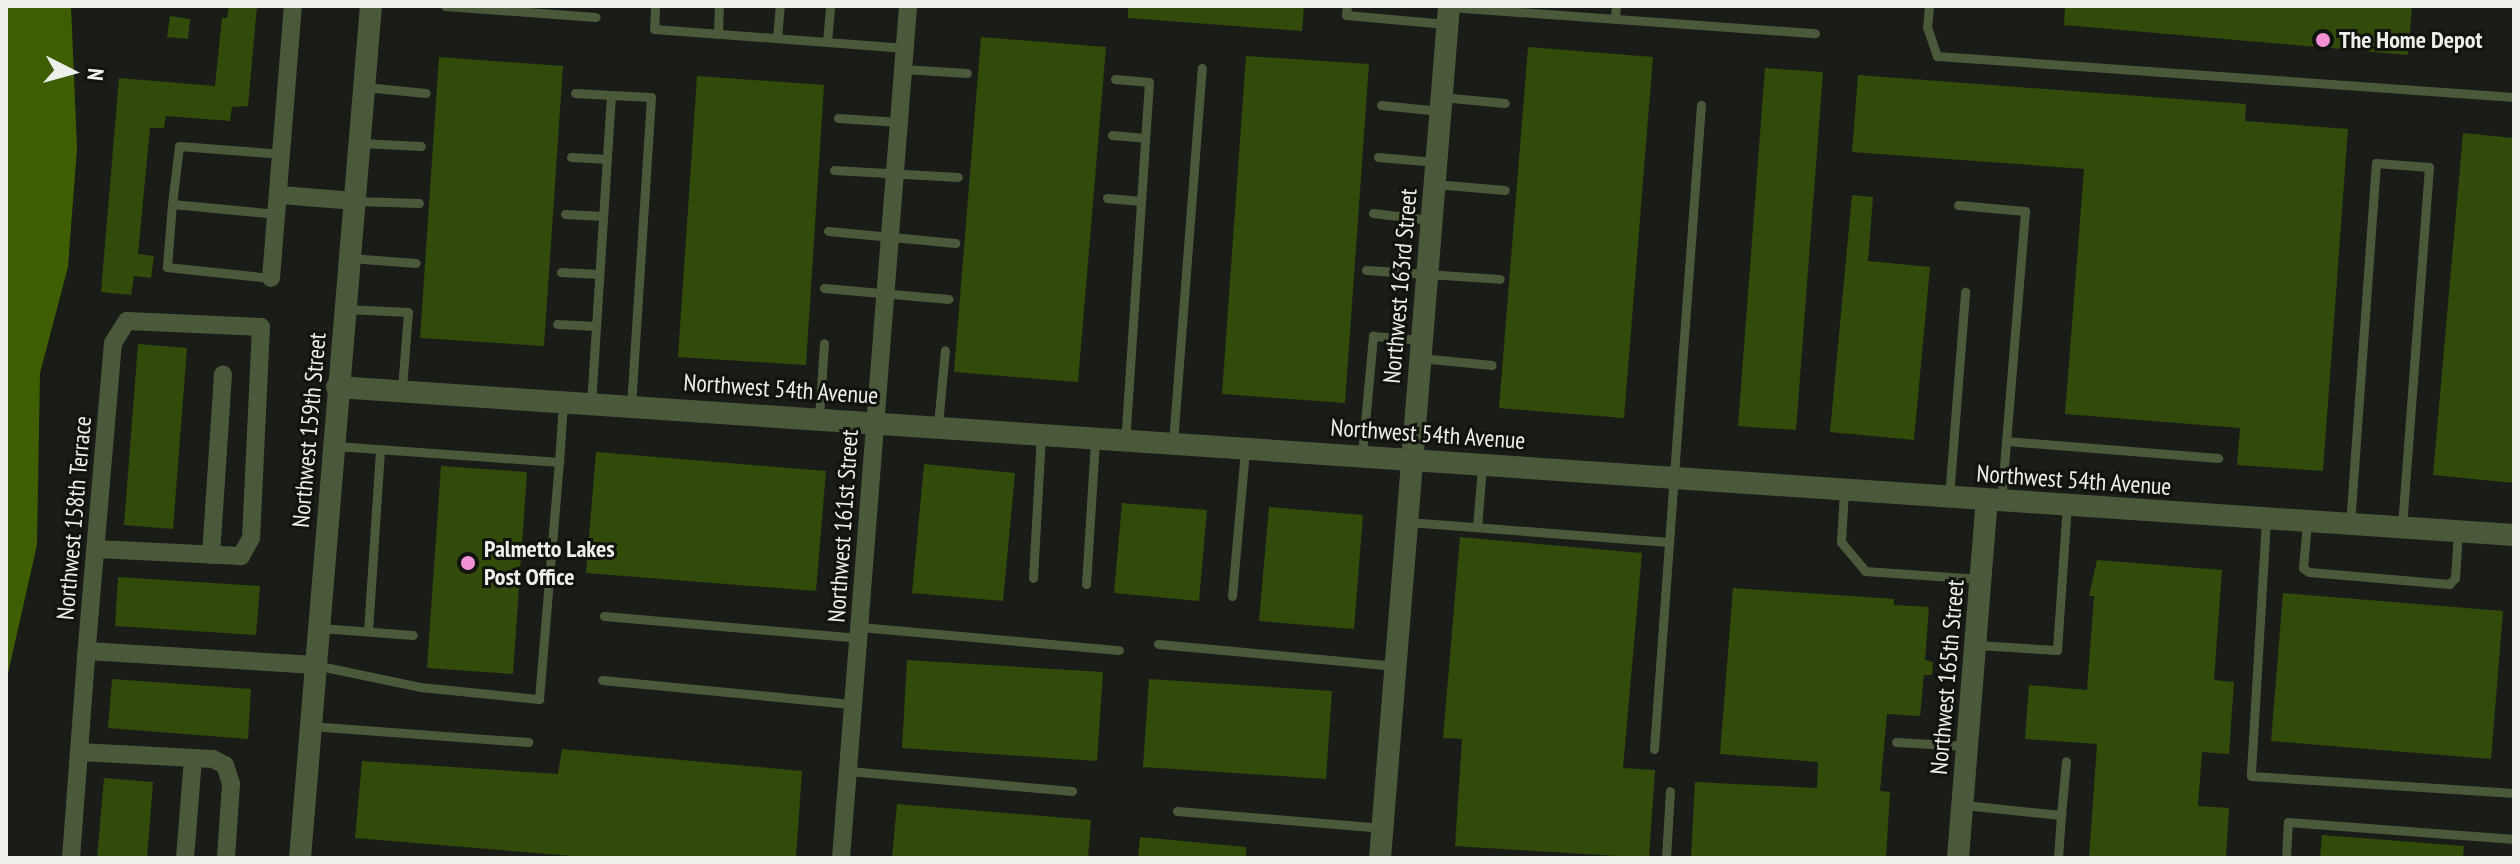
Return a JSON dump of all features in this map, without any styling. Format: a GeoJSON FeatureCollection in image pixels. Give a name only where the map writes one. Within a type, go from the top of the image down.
{"type":"FeatureCollection","features":[{"type":"Feature","properties":{"kind":"street"},"geometry":{"type":"LineString","coordinates":[[271,278],[293,6]]}},
{"type":"Feature","properties":{"kind":"street","name":"Northwest 159th Street"},"geometry":{"type":"LineString","coordinates":[[300,858],[371,6]]}},
{"type":"Feature","properties":{"kind":"street","name":"Northwest 161st Street"},"geometry":{"type":"LineString","coordinates":[[841,858],[908,6]]}},
{"type":"Feature","properties":{"kind":"street","name":"Northwest 163rd Street"},"geometry":{"type":"LineString","coordinates":[[1380,858],[1448,12]]}},
{"type":"Feature","properties":{"kind":"street"},"geometry":{"type":"LineString","coordinates":[[280,195],[356,201]]}},
{"type":"Feature","properties":{"kind":"street","name":"Northwest 158th Terrace"},"geometry":{"type":"LineString","coordinates":[[71,858],[113,343],[120,327],[127,321],[261,327],[251,538],[241,556],[211,555]]}},
{"type":"Feature","properties":{"kind":"street"},"geometry":{"type":"LineString","coordinates":[[96,549],[211,555],[223,374]]}},
{"type":"Feature","properties":{"kind":"street","name":"Northwest 54th Avenue"},"geometry":{"type":"LineString","coordinates":[[337,387],[938,425],[2514,535]]}},
{"type":"Feature","properties":{"kind":"street","name":"Northwest 165th Street"},"geometry":{"type":"LineString","coordinates":[[1958,858],[1981,579],[1994,500]]}},
{"type":"Feature","properties":{"kind":"street"},"geometry":{"type":"LineString","coordinates":[[87,651],[315,665]]}},
{"type":"Feature","properties":{"kind":"street"},"geometry":{"type":"LineString","coordinates":[[79,752],[213,759],[230,773],[226,858]]}},
{"type":"Feature","properties":{"kind":"street"},"geometry":{"type":"LineString","coordinates":[[185,858],[193,758]]}},
{"type":"Feature","properties":{"kind":"lane"},"geometry":{"type":"LineString","coordinates":[[445,6],[596,17]]}},
{"type":"Feature","properties":{"kind":"lane"},"geometry":{"type":"LineString","coordinates":[[655,6],[654,29],[905,48]]}},
{"type":"Feature","properties":{"kind":"lane"},"geometry":{"type":"LineString","coordinates":[[718,33],[719,6]]}},
{"type":"Feature","properties":{"kind":"lane"},"geometry":{"type":"LineString","coordinates":[[777,38],[780,6]]}},
{"type":"Feature","properties":{"kind":"lane"},"geometry":{"type":"LineString","coordinates":[[827,42],[830,6]]}},
{"type":"Feature","properties":{"kind":"lane"},"geometry":{"type":"LineString","coordinates":[[1347,6],[1346,15],[1542,10],[1615,19],[1815,33]]}},
{"type":"Feature","properties":{"kind":"lane"},"geometry":{"type":"LineString","coordinates":[[1615,19],[1616,6]]}},
{"type":"Feature","properties":{"kind":"lane"},"geometry":{"type":"LineString","coordinates":[[1929,6],[1927,27],[1937,56],[2514,97]]}},
{"type":"Feature","properties":{"kind":"lane"},"geometry":{"type":"LineString","coordinates":[[1173,442],[1202,68]]}},
{"type":"Feature","properties":{"kind":"lane"},"geometry":{"type":"LineString","coordinates":[[903,69],[967,73]]}},
{"type":"Feature","properties":{"kind":"lane"},"geometry":{"type":"LineString","coordinates":[[1115,79],[1149,82],[1125,439]]}},
{"type":"Feature","properties":{"kind":"lane"},"geometry":{"type":"LineString","coordinates":[[365,87],[426,93]]}},
{"type":"Feature","properties":{"kind":"lane"},"geometry":{"type":"LineString","coordinates":[[575,93],[651,97],[631,405]]}},
{"type":"Feature","properties":{"kind":"lane"},"geometry":{"type":"LineString","coordinates":[[591,403],[611,95]]}},
{"type":"Feature","properties":{"kind":"lane"},"geometry":{"type":"LineString","coordinates":[[1381,105],[1505,103]]}},
{"type":"Feature","properties":{"kind":"lane"},"geometry":{"type":"LineString","coordinates":[[1654,749],[1701,105]]}},
{"type":"Feature","properties":{"kind":"lane"},"geometry":{"type":"LineString","coordinates":[[838,118],[899,122]]}},
{"type":"Feature","properties":{"kind":"lane"},"geometry":{"type":"LineString","coordinates":[[1112,135],[1145,138]]}},
{"type":"Feature","properties":{"kind":"lane"},"geometry":{"type":"LineString","coordinates":[[360,143],[421,146]]}},
{"type":"Feature","properties":{"kind":"lane"},"geometry":{"type":"LineString","coordinates":[[271,278],[167,267],[172,204],[179,146],[283,154]]}},
{"type":"Feature","properties":{"kind":"lane"},"geometry":{"type":"LineString","coordinates":[[571,157],[607,159]]}},
{"type":"Feature","properties":{"kind":"lane"},"geometry":{"type":"LineString","coordinates":[[1378,157],[1505,190]]}},
{"type":"Feature","properties":{"kind":"lane"},"geometry":{"type":"LineString","coordinates":[[2350,525],[2376,163],[2429,167],[2402,528]]}},
{"type":"Feature","properties":{"kind":"lane"},"geometry":{"type":"LineString","coordinates":[[834,170],[958,177]]}},
{"type":"Feature","properties":{"kind":"lane"},"geometry":{"type":"LineString","coordinates":[[1107,198],[1141,201]]}},
{"type":"Feature","properties":{"kind":"lane"},"geometry":{"type":"LineString","coordinates":[[356,201],[419,203]]}},
{"type":"Feature","properties":{"kind":"lane"},"geometry":{"type":"LineString","coordinates":[[172,204],[278,214]]}},
{"type":"Feature","properties":{"kind":"lane"},"geometry":{"type":"LineString","coordinates":[[1958,205],[2025,211],[2006,441],[1994,500]]}},
{"type":"Feature","properties":{"kind":"lane"},"geometry":{"type":"LineString","coordinates":[[1373,213],[1431,220]]}},
{"type":"Feature","properties":{"kind":"lane"},"geometry":{"type":"LineString","coordinates":[[565,214],[603,216]]}},
{"type":"Feature","properties":{"kind":"lane"},"geometry":{"type":"LineString","coordinates":[[828,231],[955,243]]}},
{"type":"Feature","properties":{"kind":"lane"},"geometry":{"type":"LineString","coordinates":[[350,258],[416,263]]}},
{"type":"Feature","properties":{"kind":"lane"},"geometry":{"type":"LineString","coordinates":[[1366,270],[1500,279]]}},
{"type":"Feature","properties":{"kind":"lane"},"geometry":{"type":"LineString","coordinates":[[561,272],[599,274]]}},
{"type":"Feature","properties":{"kind":"lane"},"geometry":{"type":"LineString","coordinates":[[824,288],[949,299]]}},
{"type":"Feature","properties":{"kind":"lane"},"geometry":{"type":"LineString","coordinates":[[1949,497],[1965,292]]}},
{"type":"Feature","properties":{"kind":"lane"},"geometry":{"type":"LineString","coordinates":[[345,309],[408,312],[402,391]]}},
{"type":"Feature","properties":{"kind":"lane"},"geometry":{"type":"LineString","coordinates":[[557,324],[596,326]]}},
{"type":"Feature","properties":{"kind":"lane"},"geometry":{"type":"LineString","coordinates":[[1362,455],[1373,336],[1492,365]]}},
{"type":"Feature","properties":{"kind":"lane"},"geometry":{"type":"LineString","coordinates":[[819,417],[824,343]]}},
{"type":"Feature","properties":{"kind":"lane"},"geometry":{"type":"LineString","coordinates":[[938,425],[945,350]]}},
{"type":"Feature","properties":{"kind":"lane"},"geometry":{"type":"LineString","coordinates":[[315,665],[420,687],[539,699],[563,401]]}},
{"type":"Feature","properties":{"kind":"lane"},"geometry":{"type":"LineString","coordinates":[[1033,578],[1041,433]]}},
{"type":"Feature","properties":{"kind":"lane"},"geometry":{"type":"LineString","coordinates":[[1086,584],[1095,436]]}},
{"type":"Feature","properties":{"kind":"lane"},"geometry":{"type":"LineString","coordinates":[[2006,441],[2218,458]]}},
{"type":"Feature","properties":{"kind":"lane"},"geometry":{"type":"LineString","coordinates":[[333,446],[559,462]]}},
{"type":"Feature","properties":{"kind":"lane"},"geometry":{"type":"LineString","coordinates":[[1232,596],[1246,447]]}},
{"type":"Feature","properties":{"kind":"lane"},"geometry":{"type":"LineString","coordinates":[[368,631],[380,449]]}},
{"type":"Feature","properties":{"kind":"lane"},"geometry":{"type":"LineString","coordinates":[[1477,527],[1482,464]]}},
{"type":"Feature","properties":{"kind":"lane"},"geometry":{"type":"LineString","coordinates":[[1844,490],[1841,542],[1865,571],[1981,579]]}},
{"type":"Feature","properties":{"kind":"lane"},"geometry":{"type":"LineString","coordinates":[[1975,645],[2057,650],[2067,505]]}},
{"type":"Feature","properties":{"kind":"lane"},"geometry":{"type":"LineString","coordinates":[[2266,520],[2251,776],[2514,793]]}},
{"type":"Feature","properties":{"kind":"lane"},"geometry":{"type":"LineString","coordinates":[[1406,522],[1668,542]]}},
{"type":"Feature","properties":{"kind":"lane"},"geometry":{"type":"LineString","coordinates":[[2307,522],[2303,568],[2309,572],[2449,584],[2455,578],[2458,531]]}},
{"type":"Feature","properties":{"kind":"lane"},"geometry":{"type":"LineString","coordinates":[[604,616],[1119,650]]}},
{"type":"Feature","properties":{"kind":"lane"},"geometry":{"type":"LineString","coordinates":[[318,628],[413,635]]}},
{"type":"Feature","properties":{"kind":"lane"},"geometry":{"type":"LineString","coordinates":[[1158,644],[1396,666]]}},
{"type":"Feature","properties":{"kind":"lane"},"geometry":{"type":"LineString","coordinates":[[602,680],[853,704]]}},
{"type":"Feature","properties":{"kind":"lane"},"geometry":{"type":"LineString","coordinates":[[310,726],[528,742]]}},
{"type":"Feature","properties":{"kind":"lane"},"geometry":{"type":"LineString","coordinates":[[1896,742],[1967,746]]}},
{"type":"Feature","properties":{"kind":"lane"},"geometry":{"type":"LineString","coordinates":[[2058,858],[2066,761]]}},
{"type":"Feature","properties":{"kind":"lane"},"geometry":{"type":"LineString","coordinates":[[848,771],[1072,791]]}},
{"type":"Feature","properties":{"kind":"lane"},"geometry":{"type":"LineString","coordinates":[[1666,858],[1670,791]]}},
{"type":"Feature","properties":{"kind":"lane"},"geometry":{"type":"LineString","coordinates":[[1962,805],[2061,815]]}},
{"type":"Feature","properties":{"kind":"lane"},"geometry":{"type":"LineString","coordinates":[[1177,811],[1383,828]]}},
{"type":"Feature","properties":{"kind":"lane"},"geometry":{"type":"LineString","coordinates":[[2286,858],[2288,822],[2514,839]]}},
{"type":"Feature","properties":{"kind":"shaded area"},"geometry":{"type":"Polygon","coordinates":[[[6,6],[71,6],[77,148],[68,267],[40,373],[37,545],[6,682],[6,6]]]}},
{"type":"Feature","properties":{"kind":"building"},"geometry":{"type":"Polygon","coordinates":[[[229,6],[257,6],[248,106],[232,107],[230,121],[166,116],[164,128],[150,128],[138,254],[154,256],[151,278],[134,276],[131,295],[101,292],[119,78],[215,86],[222,18],[227,18],[229,6]]]}},
{"type":"Feature","properties":{"kind":"building"},"geometry":{"type":"Polygon","coordinates":[[[1128,6],[1304,6],[1302,31],[1128,18],[1128,6]]]}},
{"type":"Feature","properties":{"kind":"building","name":"The Home Depot"},"geometry":{"type":"Polygon","coordinates":[[[2065,6],[2412,6],[2408,55],[2064,25],[2065,6]]]}},
{"type":"Feature","properties":{"kind":"building"},"geometry":{"type":"Polygon","coordinates":[[[170,16],[190,19],[188,39],[167,37],[170,16]]]}},
{"type":"Feature","properties":{"kind":"building"},"geometry":{"type":"Polygon","coordinates":[[[981,37],[1106,47],[1078,382],[954,372],[981,37]]]}},
{"type":"Feature","properties":{"kind":"building"},"geometry":{"type":"Polygon","coordinates":[[[1528,47],[1653,57],[1624,418],[1499,408],[1528,47]]]}},
{"type":"Feature","properties":{"kind":"building"},"geometry":{"type":"Polygon","coordinates":[[[1246,56],[1369,64],[1345,403],[1222,394],[1246,56]]]}},
{"type":"Feature","properties":{"kind":"building"},"geometry":{"type":"Polygon","coordinates":[[[439,57],[563,66],[544,346],[420,338],[439,57]]]}},
{"type":"Feature","properties":{"kind":"building"},"geometry":{"type":"Polygon","coordinates":[[[1765,68],[1823,72],[1796,430],[1738,426],[1765,68]]]}},
{"type":"Feature","properties":{"kind":"building"},"geometry":{"type":"Polygon","coordinates":[[[1858,75],[2246,104],[2245,121],[2348,129],[2323,471],[2237,465],[2240,428],[2065,414],[2084,169],[1852,152],[1858,75]]]}},
{"type":"Feature","properties":{"kind":"building"},"geometry":{"type":"Polygon","coordinates":[[[697,76],[824,85],[806,365],[678,357],[697,76]]]}},
{"type":"Feature","properties":{"kind":"building"},"geometry":{"type":"Polygon","coordinates":[[[2463,133],[2514,138],[2514,483],[2433,475],[2463,133]]]}},
{"type":"Feature","properties":{"kind":"building"},"geometry":{"type":"Polygon","coordinates":[[[1852,195],[1873,197],[1868,261],[1930,267],[1914,440],[1830,432],[1852,195]]]}},
{"type":"Feature","properties":{"kind":"building"},"geometry":{"type":"Polygon","coordinates":[[[138,344],[187,348],[173,529],[124,525],[138,344]]]}},
{"type":"Feature","properties":{"kind":"building"},"geometry":{"type":"Polygon","coordinates":[[[596,452],[826,471],[816,591],[586,573],[596,452]]]}},
{"type":"Feature","properties":{"kind":"building"},"geometry":{"type":"Polygon","coordinates":[[[924,464],[1015,473],[1003,601],[912,593],[924,464]]]}},
{"type":"Feature","properties":{"kind":"building"},"geometry":{"type":"Polygon","coordinates":[[[441,466],[527,472],[513,674],[427,668],[441,466]]]}},
{"type":"Feature","properties":{"kind":"building"},"geometry":{"type":"Polygon","coordinates":[[[1122,503],[1207,510],[1199,601],[1114,593],[1122,503]]]}},
{"type":"Feature","properties":{"kind":"building"},"geometry":{"type":"Polygon","coordinates":[[[1269,507],[1363,515],[1354,629],[1259,621],[1269,507]]]}},
{"type":"Feature","properties":{"kind":"building"},"geometry":{"type":"Polygon","coordinates":[[[1460,537],[1642,553],[1623,768],[1655,770],[1649,858],[1455,846],[1462,739],[1443,738],[1460,537]]]}},
{"type":"Feature","properties":{"kind":"building"},"geometry":{"type":"Polygon","coordinates":[[[2097,560],[2222,570],[2214,680],[2234,682],[2229,754],[2202,752],[2198,806],[2229,808],[2226,858],[2089,858],[2097,744],[2025,739],[2029,685],[2087,690],[2094,596],[2089,596],[2097,560]]]}},
{"type":"Feature","properties":{"kind":"building"},"geometry":{"type":"Polygon","coordinates":[[[118,577],[260,586],[256,635],[115,626],[118,577]]]}},
{"type":"Feature","properties":{"kind":"building"},"geometry":{"type":"Polygon","coordinates":[[[1733,588],[1894,599],[1894,605],[1929,607],[1925,660],[1933,662],[1932,675],[1924,675],[1920,716],[1887,714],[1880,791],[1890,792],[1886,858],[1691,858],[1695,782],[1817,788],[1818,762],[1720,754],[1733,588]]]}},
{"type":"Feature","properties":{"kind":"building"},"geometry":{"type":"Polygon","coordinates":[[[2283,593],[2503,611],[2491,759],[2271,741],[2283,593]]]}},
{"type":"Feature","properties":{"kind":"building"},"geometry":{"type":"Polygon","coordinates":[[[907,660],[1103,672],[1097,761],[902,748],[907,660]]]}},
{"type":"Feature","properties":{"kind":"building"},"geometry":{"type":"Polygon","coordinates":[[[112,679],[251,689],[248,739],[108,728],[112,679]]]}},
{"type":"Feature","properties":{"kind":"building"},"geometry":{"type":"Polygon","coordinates":[[[1149,679],[1332,691],[1326,779],[1143,767],[1149,679]]]}},
{"type":"Feature","properties":{"kind":"building"},"geometry":{"type":"Polygon","coordinates":[[[562,749],[802,771],[796,858],[597,858],[355,838],[362,761],[558,774],[562,749]]]}},
{"type":"Feature","properties":{"kind":"building"},"geometry":{"type":"Polygon","coordinates":[[[104,778],[153,782],[147,858],[97,858],[104,778]]]}},
{"type":"Feature","properties":{"kind":"building"},"geometry":{"type":"Polygon","coordinates":[[[897,804],[1091,820],[1088,858],[892,858],[897,804]]]}},
{"type":"Feature","properties":{"kind":"building"},"geometry":{"type":"Polygon","coordinates":[[[2322,835],[2464,846],[2463,858],[2320,858],[2322,835]]]}},
{"type":"Feature","properties":{"kind":"building"},"geometry":{"type":"Polygon","coordinates":[[[1140,837],[1246,847],[1246,858],[1138,858],[1140,837]]]}},
{"type":"Feature","properties":{"kind":"place","name":"The Home Depot"},"geometry":{"type":"Point","coordinates":[2323,40]}},
{"type":"Feature","properties":{"kind":"place","name":"Palmetto Lakes Post Office"},"geometry":{"type":"Point","coordinates":[468,563]}}]}
